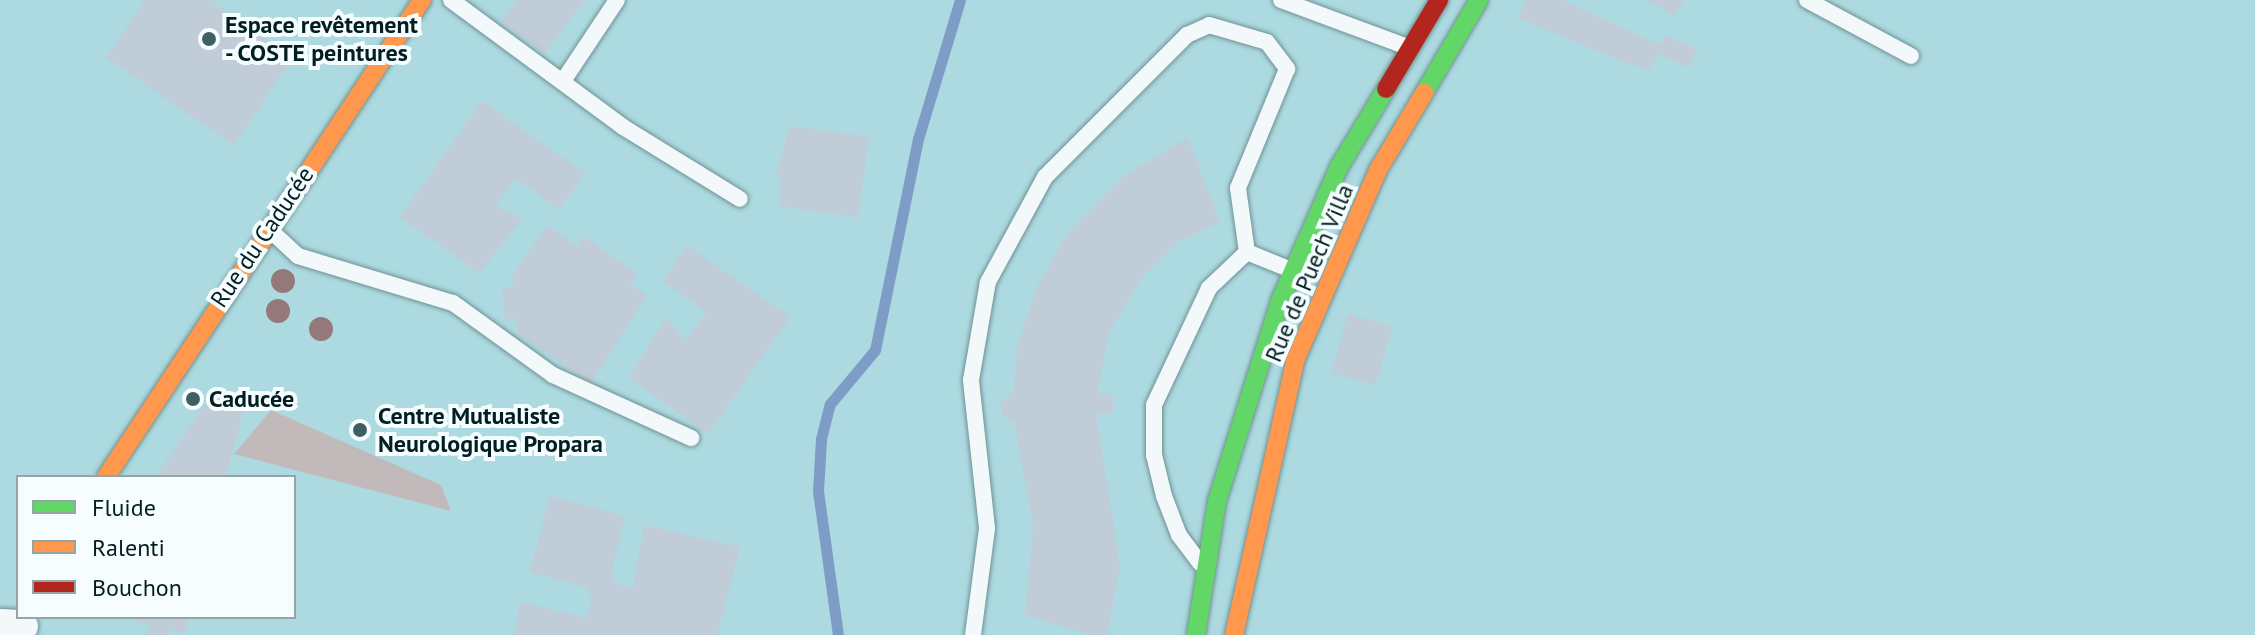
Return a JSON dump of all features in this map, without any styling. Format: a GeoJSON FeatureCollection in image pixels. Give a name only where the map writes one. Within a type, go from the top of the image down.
{"type":"FeatureCollection","features":[{"type":"Feature","properties":{"kind":"main road","name":"Rue du Caducée"},"geometry":{"type":"LineString","coordinates":[[107,475],[422,0]]}},
{"type":"Feature","properties":{"kind":"main road","name":"Rue de Puech Villa"},"geometry":{"type":"LineString","coordinates":[[1196,635],[1205,570],[1244,406],[1293,271],[1339,167],[1439,0]]}},
{"type":"Feature","properties":{"kind":"main road","name":"Rue de Puech Villa"},"geometry":{"type":"LineString","coordinates":[[1234,635],[1260,497],[1295,361],[1378,170],[1479,0]]}},
{"type":"Feature","properties":{"kind":"lane"},"geometry":{"type":"LineString","coordinates":[[451,0],[623,127],[740,199]]}},
{"type":"Feature","properties":{"kind":"lane"},"geometry":{"type":"LineString","coordinates":[[563,81],[617,0]]}},
{"type":"Feature","properties":{"kind":"lane"},"geometry":{"type":"LineString","coordinates":[[1281,0],[1410,48]]}},
{"type":"Feature","properties":{"kind":"lane"},"geometry":{"type":"LineString","coordinates":[[1807,0],[1911,56]]}},
{"type":"Feature","properties":{"kind":"lane"},"geometry":{"type":"LineString","coordinates":[[973,635],[987,528],[971,380],[988,282],[1045,177],[1187,35],[1209,25],[1267,42],[1287,69],[1238,188],[1247,252]]}},
{"type":"Feature","properties":{"kind":"lane"},"geometry":{"type":"LineString","coordinates":[[269,229],[298,256],[453,303],[553,375],[691,438]]}},
{"type":"Feature","properties":{"kind":"lane"},"geometry":{"type":"LineString","coordinates":[[1247,252],[1293,271]]}},
{"type":"Feature","properties":{"kind":"lane"},"geometry":{"type":"LineString","coordinates":[[1205,570],[1179,535],[1164,496],[1154,455],[1154,405],[1209,288],[1247,252]]}},
{"type":"Feature","properties":{"kind":"shaded area"},"geometry":{"type":"Polygon","coordinates":[[[271,410],[441,485],[451,511],[234,454],[271,410]]]}},
{"type":"Feature","properties":{"kind":"building"},"geometry":{"type":"Polygon","coordinates":[[[145,0],[210,0],[293,57],[234,145],[106,58],[145,0]]]}},
{"type":"Feature","properties":{"kind":"building"},"geometry":{"type":"Polygon","coordinates":[[[517,0],[585,0],[544,54],[501,21],[517,0]]]}},
{"type":"Feature","properties":{"kind":"building"},"geometry":{"type":"Polygon","coordinates":[[[1527,0],[1563,0],[1660,45],[1666,35],[1697,49],[1688,68],[1658,53],[1650,70],[1634,66],[1518,18],[1527,0]]]}},
{"type":"Feature","properties":{"kind":"building"},"geometry":{"type":"Polygon","coordinates":[[[1647,0],[1684,0],[1675,16],[1647,0]]]}},
{"type":"Feature","properties":{"kind":"building"},"geometry":{"type":"Polygon","coordinates":[[[482,101],[585,173],[559,209],[515,178],[496,206],[523,218],[479,273],[400,217],[482,101]]]}},
{"type":"Feature","properties":{"kind":"building"},"geometry":{"type":"Polygon","coordinates":[[[790,126],[869,137],[858,217],[779,206],[782,178],[775,178],[790,126]]]}},
{"type":"Feature","properties":{"kind":"building"},"geometry":{"type":"Polygon","coordinates":[[[1188,137],[1220,222],[1176,243],[1144,275],[1109,332],[1097,394],[1113,393],[1113,413],[1096,413],[1120,566],[1107,635],[1091,635],[1025,615],[1033,526],[1014,423],[1002,415],[1000,402],[1014,391],[1017,348],[1036,289],[1067,234],[1123,177],[1188,137]]]}},
{"type":"Feature","properties":{"kind":"building"},"geometry":{"type":"Polygon","coordinates":[[[548,225],[577,246],[584,236],[637,274],[630,284],[647,295],[591,384],[518,333],[516,319],[505,321],[502,288],[513,287],[512,276],[548,225]]]}},
{"type":"Feature","properties":{"kind":"building"},"geometry":{"type":"Polygon","coordinates":[[[687,245],[790,317],[708,434],[629,378],[665,318],[686,340],[706,312],[662,281],[687,245]]]}},
{"type":"Feature","properties":{"kind":"building"},"geometry":{"type":"Polygon","coordinates":[[[1348,314],[1392,327],[1375,385],[1331,373],[1348,314]]]}},
{"type":"Feature","properties":{"kind":"building"},"geometry":{"type":"Polygon","coordinates":[[[217,388],[246,400],[227,475],[156,475],[217,388]]]}},
{"type":"Feature","properties":{"kind":"building"},"geometry":{"type":"Polygon","coordinates":[[[550,496],[625,516],[611,574],[615,584],[633,587],[644,525],[740,547],[717,635],[514,635],[520,602],[587,618],[592,598],[586,587],[530,572],[550,496]]]}},
{"type":"Feature","properties":{"kind":"building"},"geometry":{"type":"Polygon","coordinates":[[[130,619],[189,619],[185,634],[168,630],[167,635],[148,635],[150,625],[130,619]]]}},
{"type":"Feature","properties":{"kind":"waterway"},"geometry":{"type":"LineString","coordinates":[[838,635],[818,491],[821,439],[830,404],[875,350],[918,139],[960,0]]}},
{"type":"Feature","properties":{"kind":"traffic: fast"},"geometry":{"type":"LineString","coordinates":[[1424,93],[1479,0]]}},
{"type":"Feature","properties":{"kind":"traffic: fast"},"geometry":{"type":"LineString","coordinates":[[1196,635],[1217,501],[1280,301],[1339,167],[1386,89]]}},
{"type":"Feature","properties":{"kind":"traffic: slow"},"geometry":{"type":"LineString","coordinates":[[107,475],[422,0]]}},
{"type":"Feature","properties":{"kind":"traffic: slow"},"geometry":{"type":"LineString","coordinates":[[1234,635],[1295,361],[1378,170],[1424,93]]}},
{"type":"Feature","properties":{"kind":"traffic: jam"},"geometry":{"type":"LineString","coordinates":[[1386,89],[1439,0]]}},
{"type":"Feature","properties":{"kind":"place","name":"Espace revêtement - COSTE peintures"},"geometry":{"type":"Point","coordinates":[209,39]}},
{"type":"Feature","properties":{"kind":"place","name":"Caducée"},"geometry":{"type":"Point","coordinates":[193,399]}},
{"type":"Feature","properties":{"kind":"place","name":"Centre Mutualiste Neurologique Propara"},"geometry":{"type":"Point","coordinates":[360,430]}}]}
